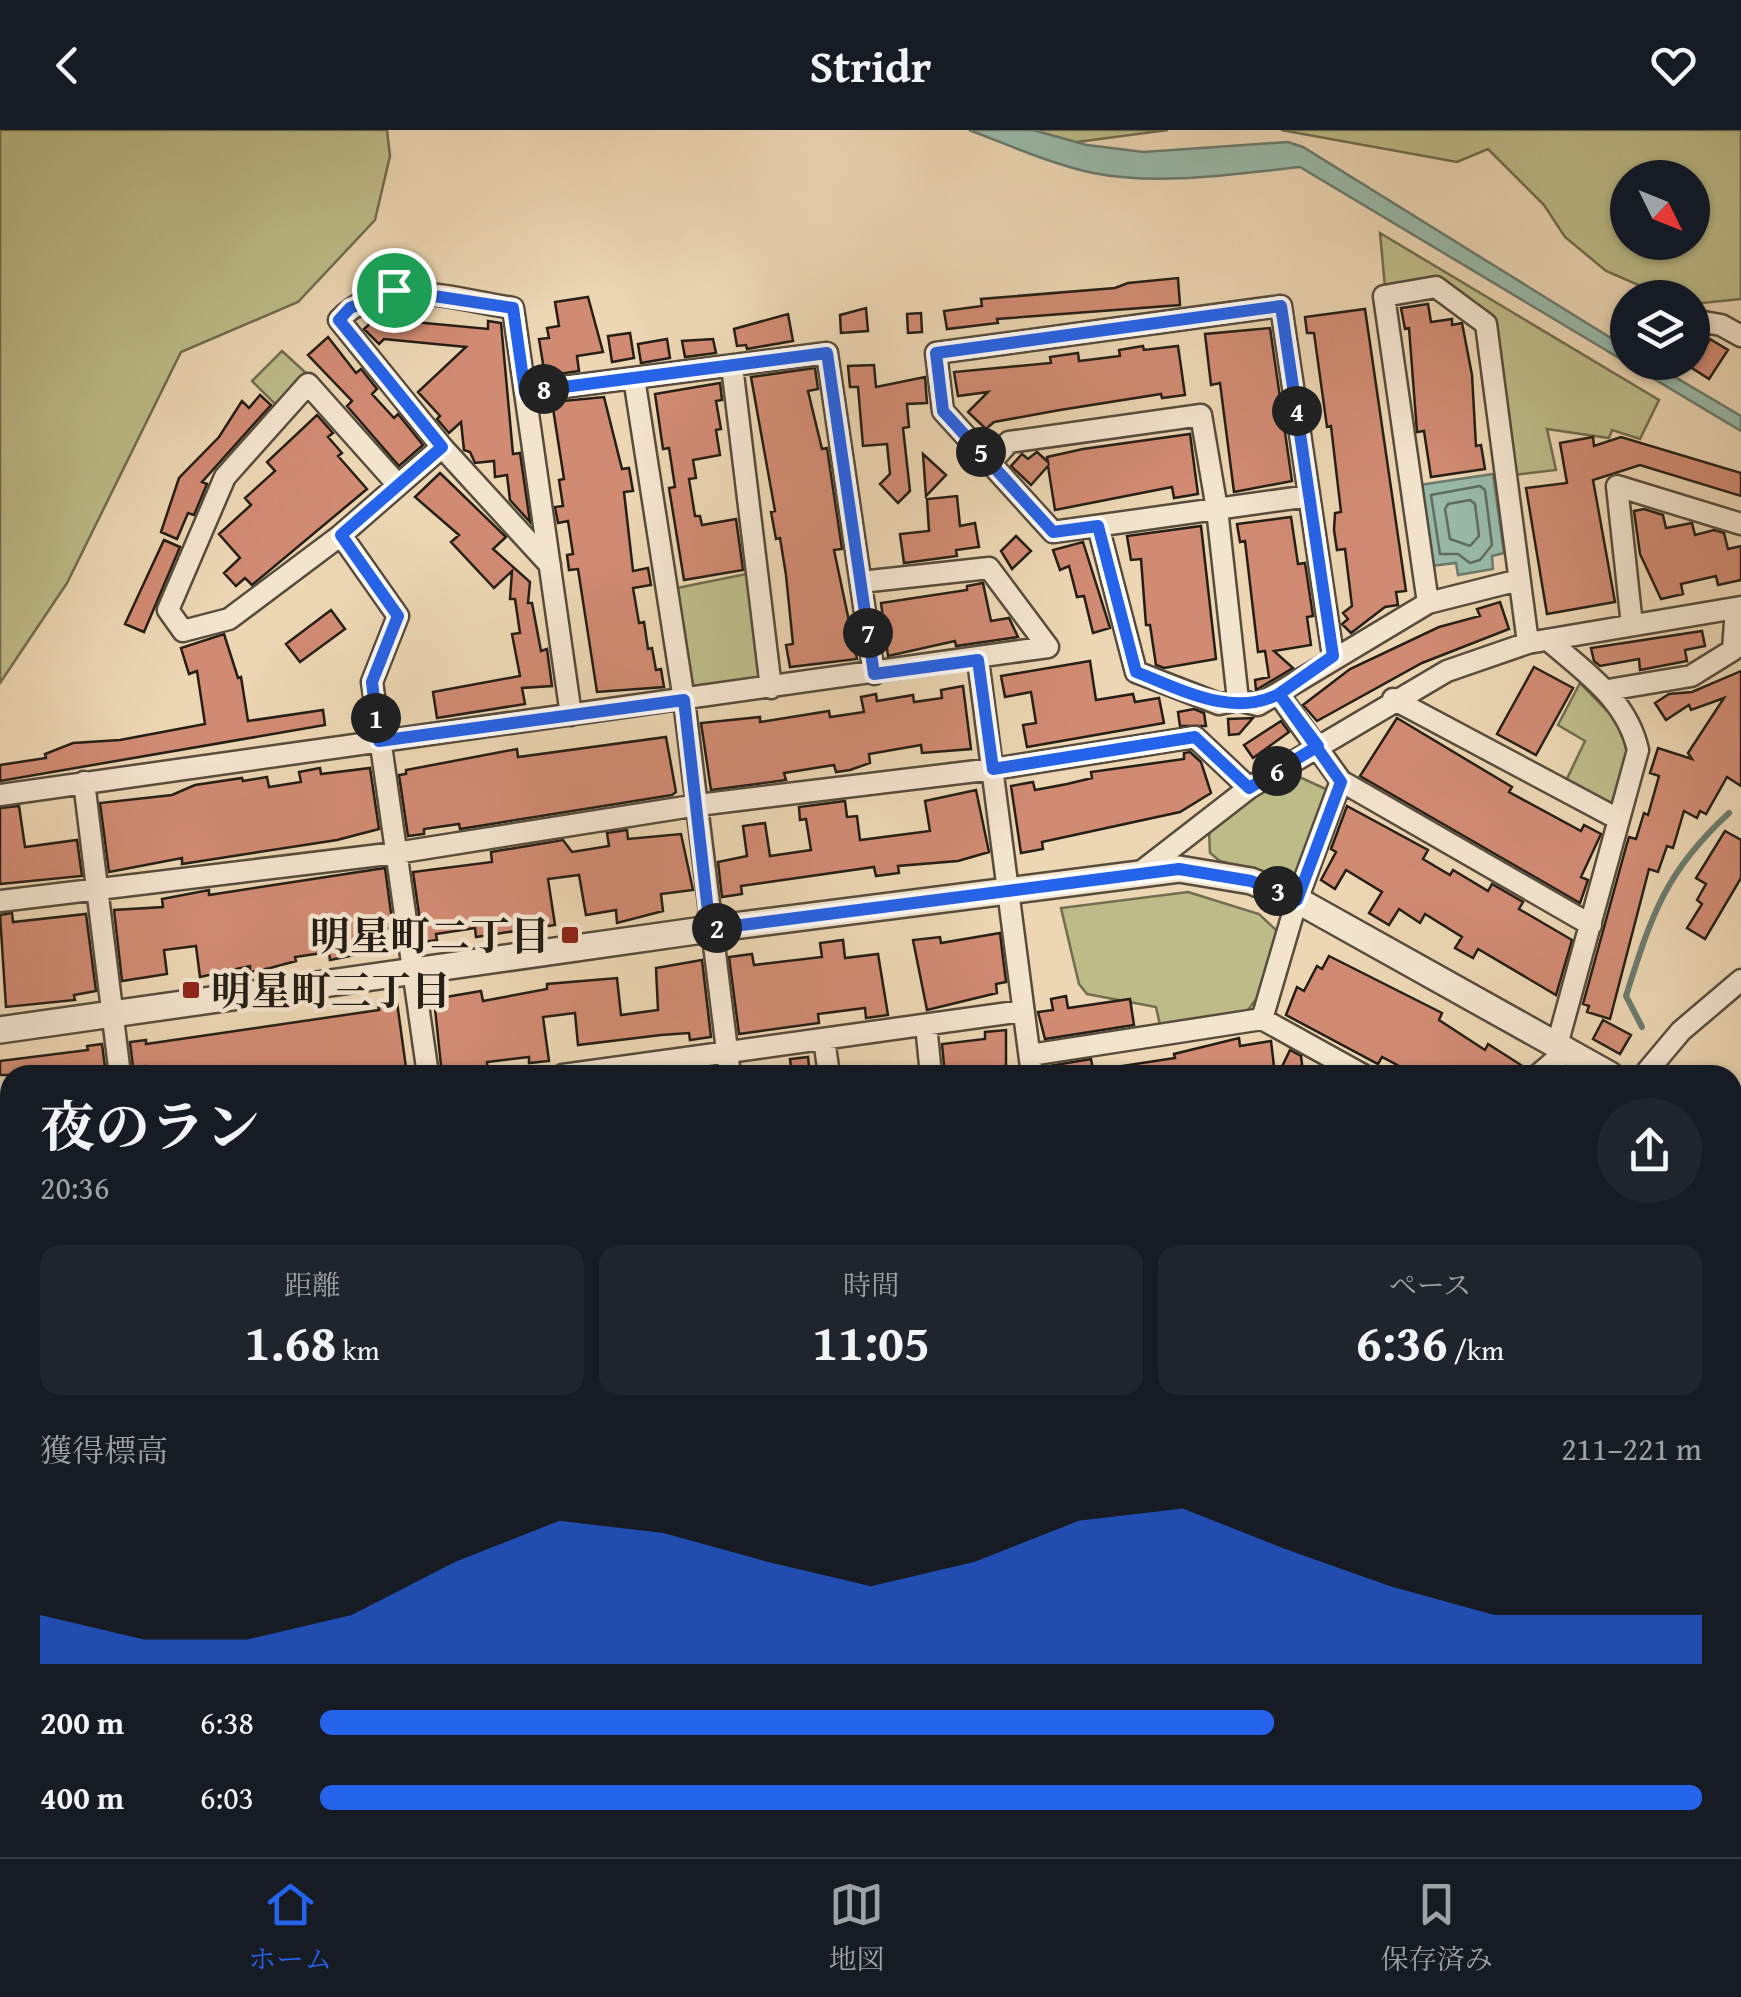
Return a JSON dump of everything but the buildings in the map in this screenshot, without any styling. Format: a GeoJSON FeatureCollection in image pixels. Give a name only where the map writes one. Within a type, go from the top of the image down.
{"type":"FeatureCollection","features":[{"type":"Feature","properties":{"kind":"street"},"geometry":{"type":"LineString","coordinates":[[1428,603],[1384,296],[1436,287],[1486,324],[1518,580],[1538,642],[1608,690],[1634,730],[1638,750],[1562,1048],[1547,1065]]}},
{"type":"Feature","properties":{"kind":"street"},"geometry":{"type":"LineString","coordinates":[[550,565],[442,447],[339,320],[350,308],[394,290],[513,308],[550,565],[571,715]]}},
{"type":"Feature","properties":{"kind":"street"},"geometry":{"type":"LineString","coordinates":[[1309,496],[1053,532],[943,411],[936,353],[1281,306],[1333,656]]}},
{"type":"Feature","properties":{"kind":"street"},"geometry":{"type":"LineString","coordinates":[[1710,323],[1741,336]]}},
{"type":"Feature","properties":{"kind":"street"},"geometry":{"type":"LineString","coordinates":[[525,392],[827,353],[874,674]]}},
{"type":"Feature","properties":{"kind":"street"},"geometry":{"type":"LineString","coordinates":[[732,366],[771,688]]}},
{"type":"Feature","properties":{"kind":"street"},"geometry":{"type":"LineString","coordinates":[[634,378],[684,700],[729,1065]]}},
{"type":"Feature","properties":{"kind":"street"},"geometry":{"type":"LineString","coordinates":[[398,485],[308,384],[225,477],[168,610],[183,632],[229,619],[341,535],[442,447]]}},
{"type":"Feature","properties":{"kind":"street"},"geometry":{"type":"LineString","coordinates":[[990,463],[1008,442],[1201,415],[1217,509],[1238,700]]}},
{"type":"Feature","properties":{"kind":"street"},"geometry":{"type":"LineString","coordinates":[[1632,625],[1617,486],[1741,524]]}},
{"type":"Feature","properties":{"kind":"street"},"geometry":{"type":"LineString","coordinates":[[1098,526],[1136,672],[1219,704],[1238,700],[1258,705],[1333,656],[1428,603],[1518,580]]}},
{"type":"Feature","properties":{"kind":"street"},"geometry":{"type":"LineString","coordinates":[[341,535],[398,616],[372,682],[427,1065]]}},
{"type":"Feature","properties":{"kind":"street"},"geometry":{"type":"LineString","coordinates":[[0,795],[978,660],[1048,647],[988,568],[861,582]]}},
{"type":"Feature","properties":{"kind":"street"},"geometry":{"type":"LineString","coordinates":[[1142,871],[1249,788],[1393,699],[1447,671],[1538,642],[1738,608],[1732,650],[1691,676],[1608,690]]}},
{"type":"Feature","properties":{"kind":"street"},"geometry":{"type":"LineString","coordinates":[[978,660],[1031,1065],[1262,1019],[1345,1065]]}},
{"type":"Feature","properties":{"kind":"street"},"geometry":{"type":"LineString","coordinates":[[1279,694],[1341,782],[1591,925]]}},
{"type":"Feature","properties":{"kind":"street"},"geometry":{"type":"LineString","coordinates":[[1393,699],[1618,819]]}},
{"type":"Feature","properties":{"kind":"street"},"geometry":{"type":"LineString","coordinates":[[0,901],[396,853],[698,805],[993,769],[1195,737],[1249,788]]}},
{"type":"Feature","properties":{"kind":"street"},"geometry":{"type":"LineString","coordinates":[[84,782],[119,1065]]}},
{"type":"Feature","properties":{"kind":"street"},"geometry":{"type":"LineString","coordinates":[[1262,1019],[1297,900],[1341,782]]}},
{"type":"Feature","properties":{"kind":"street"},"geometry":{"type":"LineString","coordinates":[[0,1030],[710,929],[1179,869],[1226,875],[1297,900],[1592,1065]]}},
{"type":"Feature","properties":{"kind":"street"},"geometry":{"type":"LineString","coordinates":[[1652,1065],[1681,1031],[1741,980]]}},
{"type":"Feature","properties":{"kind":"street"},"geometry":{"type":"LineString","coordinates":[[656,1065],[1023,1011]]}},
{"type":"Feature","properties":{"kind":"street"},"geometry":{"type":"LineString","coordinates":[[926,1025],[930,1065]]}},
{"type":"Feature","properties":{"kind":"street"},"geometry":{"type":"LineString","coordinates":[[824,1039],[828,1065]]}},
{"type":"Feature","properties":{"kind":"shaded area"},"geometry":{"type":"Polygon","coordinates":[[[0,130],[387,130],[390,156],[375,220],[298,302],[181,352],[67,583],[0,683],[0,130]]]}},
{"type":"Feature","properties":{"kind":"shaded area"},"geometry":{"type":"Polygon","coordinates":[[[1026,130],[1168,130],[1062,144],[1026,130]]]}},
{"type":"Feature","properties":{"kind":"shaded area"},"geometry":{"type":"Polygon","coordinates":[[[1281,130],[1741,130],[1741,299],[1710,302],[1710,280],[1627,280],[1606,271],[1565,237],[1544,205],[1488,149],[1457,162],[1281,130]]]}},
{"type":"Feature","properties":{"kind":"shaded area"},"geometry":{"type":"Polygon","coordinates":[[[1380,233],[1610,371],[1610,380],[1626,380],[1659,400],[1640,439],[1612,430],[1609,438],[1547,429],[1556,470],[1513,475],[1492,321],[1433,281],[1385,287],[1380,233]]]}},
{"type":"Feature","properties":{"kind":"shaded area"},"geometry":{"type":"Polygon","coordinates":[[[282,351],[306,373],[275,404],[252,381],[282,351]]]}},
{"type":"Feature","properties":{"kind":"shaded area"},"geometry":{"type":"Polygon","coordinates":[[[751,573],[762,680],[695,692],[682,686],[667,590],[751,573]]]}},
{"type":"Feature","properties":{"kind":"shaded area"},"geometry":{"type":"Polygon","coordinates":[[[1580,683],[1631,735],[1628,766],[1610,806],[1564,785],[1585,741],[1558,725],[1580,683]]]}},
{"type":"Feature","properties":{"kind":"shaded area"},"geometry":{"type":"Polygon","coordinates":[[[1295,775],[1328,790],[1307,860],[1295,874],[1283,876],[1220,861],[1210,853],[1209,831],[1256,794],[1295,775]]]}},
{"type":"Feature","properties":{"kind":"shaded area"},"geometry":{"type":"Polygon","coordinates":[[[1188,892],[1259,914],[1277,931],[1257,998],[1245,1014],[1160,1025],[1156,1007],[1087,994],[1079,984],[1061,908],[1188,892]]]}},
{"type":"Feature","properties":{"kind":"water"},"geometry":{"type":"Polygon","coordinates":[[[969,130],[1033,130],[1087,145],[1144,152],[1288,142],[1303,147],[1610,337],[1610,353],[1300,167],[1144,179],[1093,173],[969,130]]]}},
{"type":"Feature","properties":{"kind":"water"},"geometry":{"type":"Polygon","coordinates":[[[1656,380],[1680,380],[1741,416],[1741,431],[1656,380]]]}},
{"type":"Feature","properties":{"kind":"water"},"geometry":{"type":"Polygon","coordinates":[[[1493,474],[1504,553],[1492,556],[1493,569],[1458,575],[1456,563],[1430,566],[1419,485],[1493,474]]]}},
{"type":"Feature","properties":{"kind":"waterway"},"geometry":{"type":"LineString","coordinates":[[1642,1027],[1626,996],[1653,918],[1675,875],[1729,813]]}},
{"type":"Feature","properties":{"kind":"place","name":"明星町二丁目"},"geometry":{"type":"Point","coordinates":[570,935]}},
{"type":"Feature","properties":{"kind":"place","name":"明星町三丁目"},"geometry":{"type":"Point","coordinates":[191,990]}},
{"type":"Feature","properties":{"kind":"route"},"geometry":{"type":"LineString","coordinates":[[394,290],[350,308],[339,320],[442,447],[341,535],[398,616],[372,682],[379,741],[684,700],[710,929],[1114,874],[1179,869],[1251,881],[1297,900],[1341,782],[1318,746],[1279,694],[1333,656],[1281,306],[936,353],[943,411],[1053,532],[1098,526],[1136,672],[1219,704],[1238,700],[1258,705],[1279,694],[1318,746],[1249,788],[1195,737],[993,769],[978,660],[874,674],[827,353],[525,392],[513,308],[394,290]]}}]}
